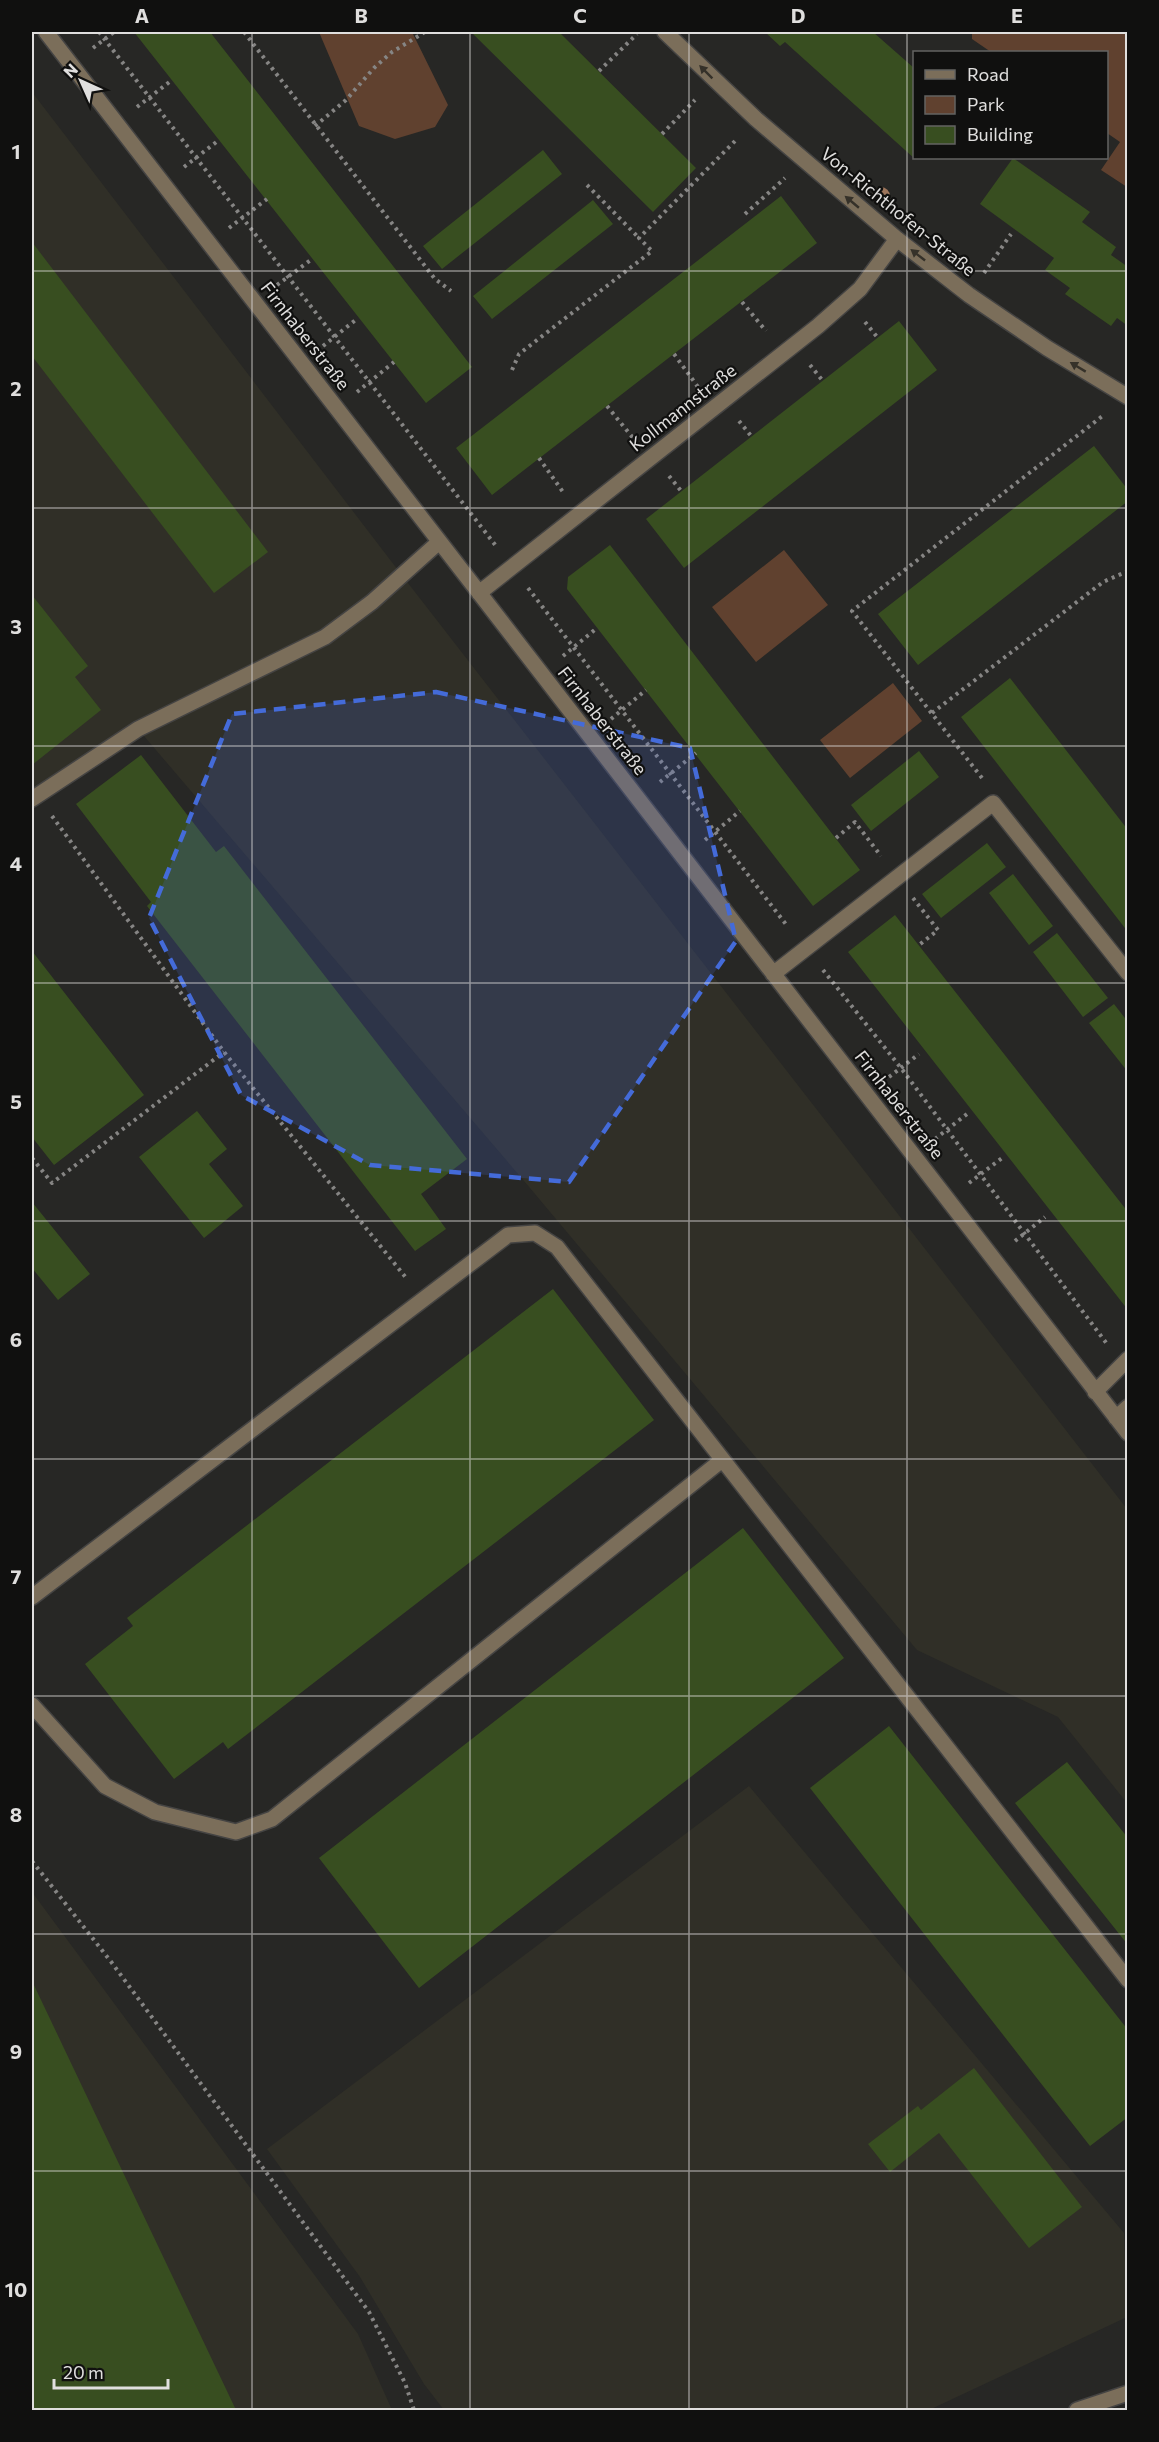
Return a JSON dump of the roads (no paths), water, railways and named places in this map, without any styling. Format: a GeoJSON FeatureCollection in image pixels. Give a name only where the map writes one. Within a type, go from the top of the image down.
{"type":"FeatureCollection","features":[{"type":"Feature","properties":{"kind":"street","name":"Firnhaberstraße"},"geometry":{"type":"LineString","coordinates":[[46,32],[1128,1433]]}},
{"type":"Feature","properties":{"kind":"street","name":"Von-Richthofen-Straße"},"geometry":{"type":"LineString","coordinates":[[665,32],[714,81],[803,161],[897,239],[969,295],[1047,348],[1127,397]]}},
{"type":"Feature","properties":{"kind":"street","name":"Kollmannstraße"},"geometry":{"type":"LineString","coordinates":[[479,593],[783,354],[860,289],[897,239]]}},
{"type":"Feature","properties":{"kind":"street"},"geometry":{"type":"LineString","coordinates":[[34,797],[138,729],[325,637],[372,602],[401,573],[439,542]]}},
{"type":"Feature","properties":{"kind":"street"},"geometry":{"type":"LineString","coordinates":[[773,974],[993,803],[1128,973]]}},
{"type":"Feature","properties":{"kind":"street"},"geometry":{"type":"LineString","coordinates":[[32,1597],[508,1235],[535,1233],[557,1247],[1128,1980]]}},
{"type":"Feature","properties":{"kind":"street"},"geometry":{"type":"LineString","coordinates":[[1095,1392],[1125,1361]]}},
{"type":"Feature","properties":{"kind":"street"},"geometry":{"type":"LineString","coordinates":[[1116,1418],[1128,1407]]}},
{"type":"Feature","properties":{"kind":"street"},"geometry":{"type":"LineString","coordinates":[[32,1705],[105,1786],[155,1812],[236,1832],[272,1820],[722,1460]]}},
{"type":"Feature","properties":{"kind":"street"},"geometry":{"type":"LineString","coordinates":[[1077,2410],[1128,2393]]}}]}
